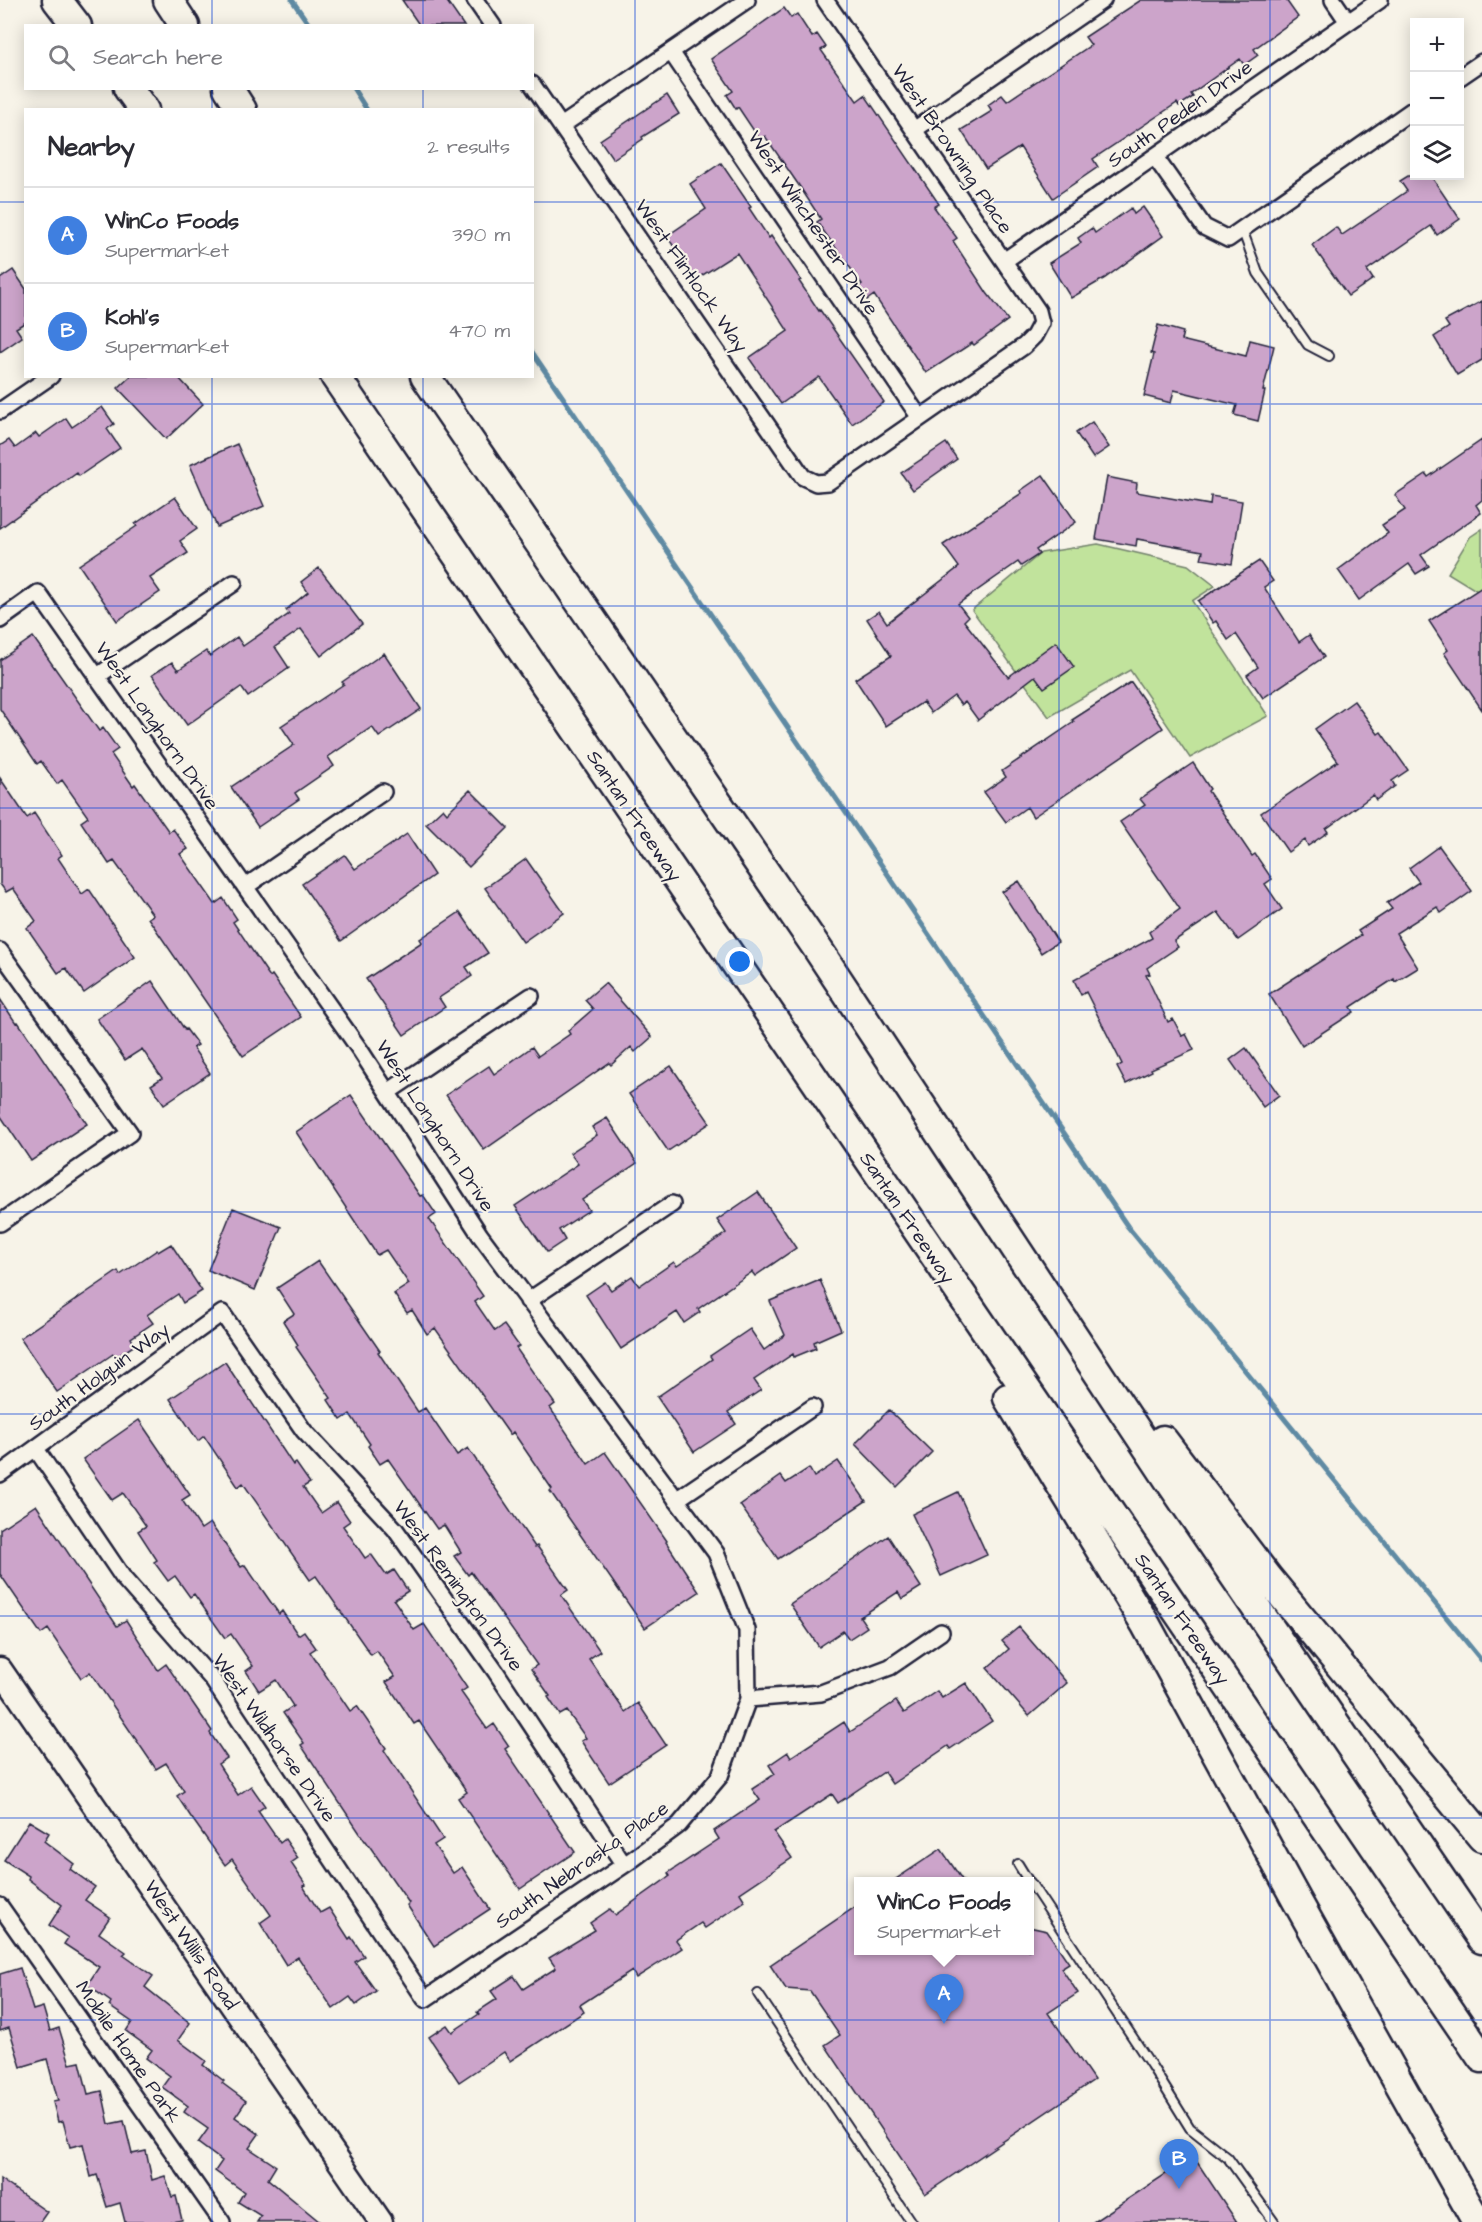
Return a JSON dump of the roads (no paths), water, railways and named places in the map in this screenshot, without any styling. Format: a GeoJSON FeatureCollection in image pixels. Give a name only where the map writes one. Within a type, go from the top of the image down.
{"type":"FeatureCollection","features":[{"type":"Feature","properties":{"kind":"highway"},"geometry":{"type":"LineString","coordinates":[[57,0],[75,24]]}},
{"type":"Feature","properties":{"kind":"highway"},"geometry":{"type":"LineString","coordinates":[[79,0],[95,24]]}},
{"type":"Feature","properties":{"kind":"highway"},"geometry":{"type":"LineString","coordinates":[[168,0],[184,24]]}},
{"type":"Feature","properties":{"kind":"highway"},"geometry":{"type":"LineString","coordinates":[[186,0],[201,24]]}},
{"type":"Feature","properties":{"kind":"highway"},"geometry":{"type":"LineString","coordinates":[[129,90],[143,108]]}},
{"type":"Feature","properties":{"kind":"highway"},"geometry":{"type":"LineString","coordinates":[[140,90],[152,108]]}},
{"type":"Feature","properties":{"kind":"highway"},"geometry":{"type":"LineString","coordinates":[[229,90],[242,108]]}},
{"type":"Feature","properties":{"kind":"highway"},"geometry":{"type":"LineString","coordinates":[[241,90],[252,108]]}},
{"type":"Feature","properties":{"kind":"highway","name":"Santan Freeway"},"geometry":{"type":"LineString","coordinates":[[335,378],[1482,2058]]}},
{"type":"Feature","properties":{"kind":"highway"},"geometry":{"type":"LineString","coordinates":[[426,378],[821,955],[1169,1480],[1482,1939]]}},
{"type":"Feature","properties":{"kind":"highway"},"geometry":{"type":"LineString","coordinates":[[940,1265],[991,1370],[1146,1625],[1477,2222]]}},
{"type":"Feature","properties":{"kind":"highway"},"geometry":{"type":"LineString","coordinates":[[1042,1288],[1183,1465],[1268,1578],[1482,1837]]}},
{"type":"Feature","properties":{"kind":"street"},"geometry":{"type":"LineString","coordinates":[[475,0],[491,24]]}},
{"type":"Feature","properties":{"kind":"street"},"geometry":{"type":"LineString","coordinates":[[561,126],[747,0]]}},
{"type":"Feature","properties":{"kind":"street","name":"West Browning Place"},"geometry":{"type":"LineString","coordinates":[[825,0],[1038,311],[1041,323],[1034,336],[1024,346],[920,418]]}},
{"type":"Feature","properties":{"kind":"street"},"geometry":{"type":"LineString","coordinates":[[914,130],[1103,0]]}},
{"type":"Feature","properties":{"kind":"street"},"geometry":{"type":"LineString","coordinates":[[1333,0],[1348,22]]}},
{"type":"Feature","properties":{"kind":"street","name":"South Peden Drive"},"geometry":{"type":"LineString","coordinates":[[1004,261],[1380,0]]}},
{"type":"Feature","properties":{"kind":"street","name":"West Winchester Drive"},"geometry":{"type":"LineString","coordinates":[[671,52],[920,418]]}},
{"type":"Feature","properties":{"kind":"street"},"geometry":{"type":"LineString","coordinates":[[1464,74],[1482,62]]}},
{"type":"Feature","properties":{"kind":"street","name":"West Flintlock Way"},"geometry":{"type":"LineString","coordinates":[[534,87],[803,477],[821,484],[828,482],[920,418]]}},
{"type":"Feature","properties":{"kind":"street"},"geometry":{"type":"LineString","coordinates":[[1155,157],[1204,227],[1228,238],[1410,112]]}},
{"type":"Feature","properties":{"kind":"street"},"geometry":{"type":"LineString","coordinates":[[0,411],[48,378]]}},
{"type":"Feature","properties":{"kind":"street"},"geometry":{"type":"LineString","coordinates":[[96,677],[234,583]]}},
{"type":"Feature","properties":{"kind":"street","name":"West Longhorn Drive"},"geometry":{"type":"LineString","coordinates":[[0,620],[38,593],[360,1050],[480,1235],[716,1553],[747,1630],[748,1699]]}},
{"type":"Feature","properties":{"kind":"street"},"geometry":{"type":"LineString","coordinates":[[245,887],[383,792]]}},
{"type":"Feature","properties":{"kind":"street"},"geometry":{"type":"LineString","coordinates":[[0,951],[130,1133],[0,1223]]}},
{"type":"Feature","properties":{"kind":"street"},"geometry":{"type":"LineString","coordinates":[[388,1092],[531,996]]}},
{"type":"Feature","properties":{"kind":"street"},"geometry":{"type":"LineString","coordinates":[[528,1301],[672,1204]]}},
{"type":"Feature","properties":{"kind":"street","name":"South Holguin Way"},"geometry":{"type":"LineString","coordinates":[[0,1474],[222,1313]]}},
{"type":"Feature","properties":{"kind":"street","name":"West Remington Drive"},"geometry":{"type":"LineString","coordinates":[[222,1313],[304,1431],[395,1529],[496,1672],[624,1865]]}},
{"type":"Feature","properties":{"kind":"street"},"geometry":{"type":"LineString","coordinates":[[676,1500],[813,1407]]}},
{"type":"Feature","properties":{"kind":"street","name":"West Wildhorse Drive"},"geometry":{"type":"LineString","coordinates":[[36,1449],[124,1579],[212,1679],[425,1999]]}},
{"type":"Feature","properties":{"kind":"street"},"geometry":{"type":"LineString","coordinates":[[748,1699],[820,1693],[890,1667],[941,1632]]}},
{"type":"Feature","properties":{"kind":"street","name":"West Willis Road"},"geometry":{"type":"LineString","coordinates":[[0,1669],[381,2222]]}},
{"type":"Feature","properties":{"kind":"street","name":"South Nebraska Place"},"geometry":{"type":"LineString","coordinates":[[425,1999],[624,1865],[679,1825],[720,1776],[748,1699]]}},
{"type":"Feature","properties":{"kind":"street","name":"Mobile Home Park"},"geometry":{"type":"LineString","coordinates":[[0,1906],[222,2222]]}},
{"type":"Feature","properties":{"kind":"lane"},"geometry":{"type":"LineString","coordinates":[[1242,229],[1258,273],[1308,345],[1329,356]]}},
{"type":"Feature","properties":{"kind":"lane"},"geometry":{"type":"LineString","coordinates":[[1018,1864],[1026,1877]]}},
{"type":"Feature","properties":{"kind":"lane"},"geometry":{"type":"LineString","coordinates":[[1034,1890],[1190,2128],[1228,2158],[1274,2222]]}},
{"type":"Feature","properties":{"kind":"lane"},"geometry":{"type":"LineString","coordinates":[[758,1994],[911,2222]]}},
{"type":"Feature","properties":{"kind":"waterway"},"geometry":{"type":"LineString","coordinates":[[292,0],[309,24]]}},
{"type":"Feature","properties":{"kind":"waterway"},"geometry":{"type":"LineString","coordinates":[[354,90],[366,108]]}},
{"type":"Feature","properties":{"kind":"waterway"},"geometry":{"type":"LineString","coordinates":[[534,355],[1128,1227],[1482,1661]]}},
{"type":"Feature","properties":{"kind":"place","name":"WinCo Foods"},"geometry":{"type":"Point","coordinates":[944,2024]}},
{"type":"Feature","properties":{"kind":"place","name":"Kohl's"},"geometry":{"type":"Point","coordinates":[1179,2189]}}]}
